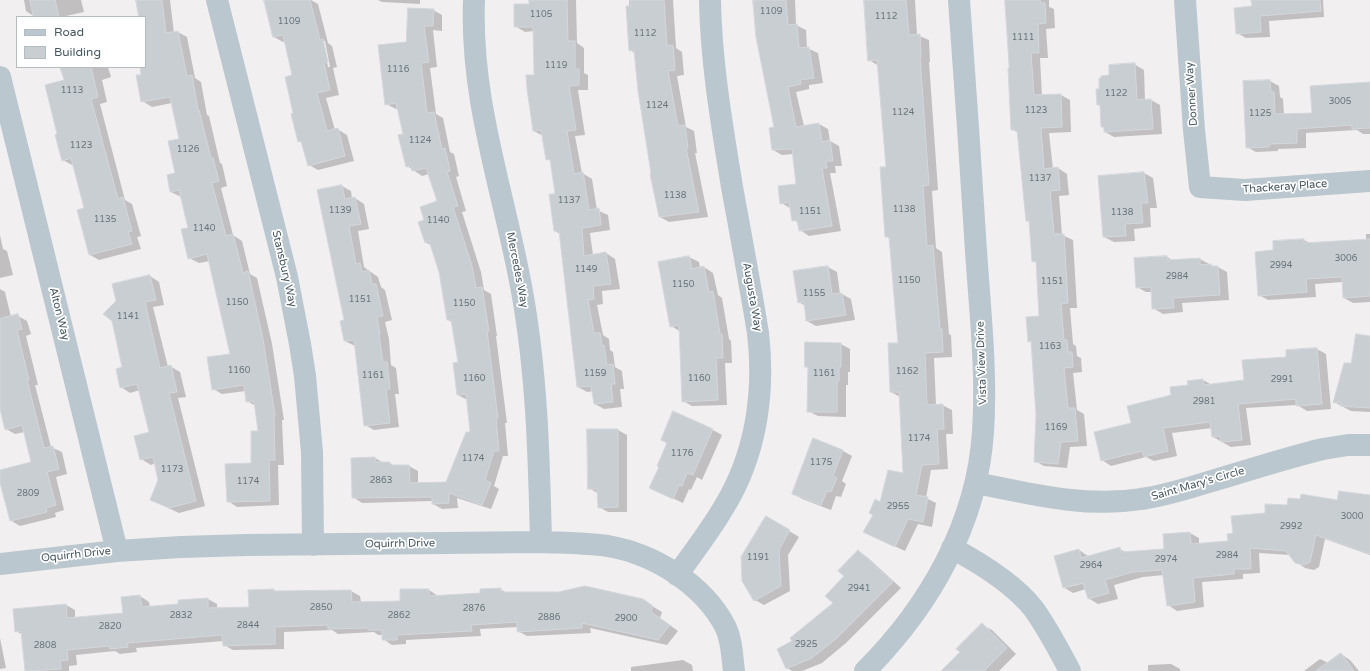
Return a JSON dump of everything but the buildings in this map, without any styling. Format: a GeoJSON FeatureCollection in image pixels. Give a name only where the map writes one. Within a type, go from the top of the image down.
{"type":"FeatureCollection","features":[{"type":"Feature","properties":{"kind":"street","name":"Stansbury Way"},"geometry":{"type":"LineString","coordinates":[[218,0],[287,277],[299,338],[305,376],[312,452],[313,545]]}},
{"type":"Feature","properties":{"kind":"street","name":"Mercedes Way"},"geometry":{"type":"LineString","coordinates":[[474,0],[474,47],[482,112],[513,249],[525,310],[531,358],[537,426],[541,542]]}},
{"type":"Feature","properties":{"kind":"street","name":"Augusta Way"},"geometry":{"type":"LineString","coordinates":[[677,575],[725,506],[736,483],[752,440],[760,391],[760,355],[758,333],[714,74],[710,0]]}},
{"type":"Feature","properties":{"kind":"street","name":"Vista View Drive"},"geometry":{"type":"LineString","coordinates":[[865,671],[883,653],[906,625],[940,574],[970,505],[976,483],[983,432],[983,358],[959,0]]}},
{"type":"Feature","properties":{"kind":"street","name":"Donner Way"},"geometry":{"type":"LineString","coordinates":[[1185,0],[1194,130],[1200,187]]}},
{"type":"Feature","properties":{"kind":"street","name":"Alton Way"},"geometry":{"type":"LineString","coordinates":[[0,77],[117,551]]}},
{"type":"Feature","properties":{"kind":"street","name":"Thackeray Place"},"geometry":{"type":"LineString","coordinates":[[1200,187],[1245,190],[1370,181]]}},
{"type":"Feature","properties":{"kind":"street","name":"Saint Mary's Circle"},"geometry":{"type":"LineString","coordinates":[[976,483],[1051,499],[1111,502],[1141,499],[1171,493],[1323,449],[1348,445],[1370,445]]}},
{"type":"Feature","properties":{"kind":"street","name":"Oquirrh Drive"},"geometry":{"type":"LineString","coordinates":[[0,564],[117,551],[196,546],[541,542],[585,543],[609,546],[632,552],[655,562],[677,575],[702,596],[715,610],[726,628],[731,646],[734,671]]}},
{"type":"Feature","properties":{"kind":"street"},"geometry":{"type":"LineString","coordinates":[[952,548],[984,567],[1008,584],[1032,608],[1054,641],[1070,671]]}}]}
